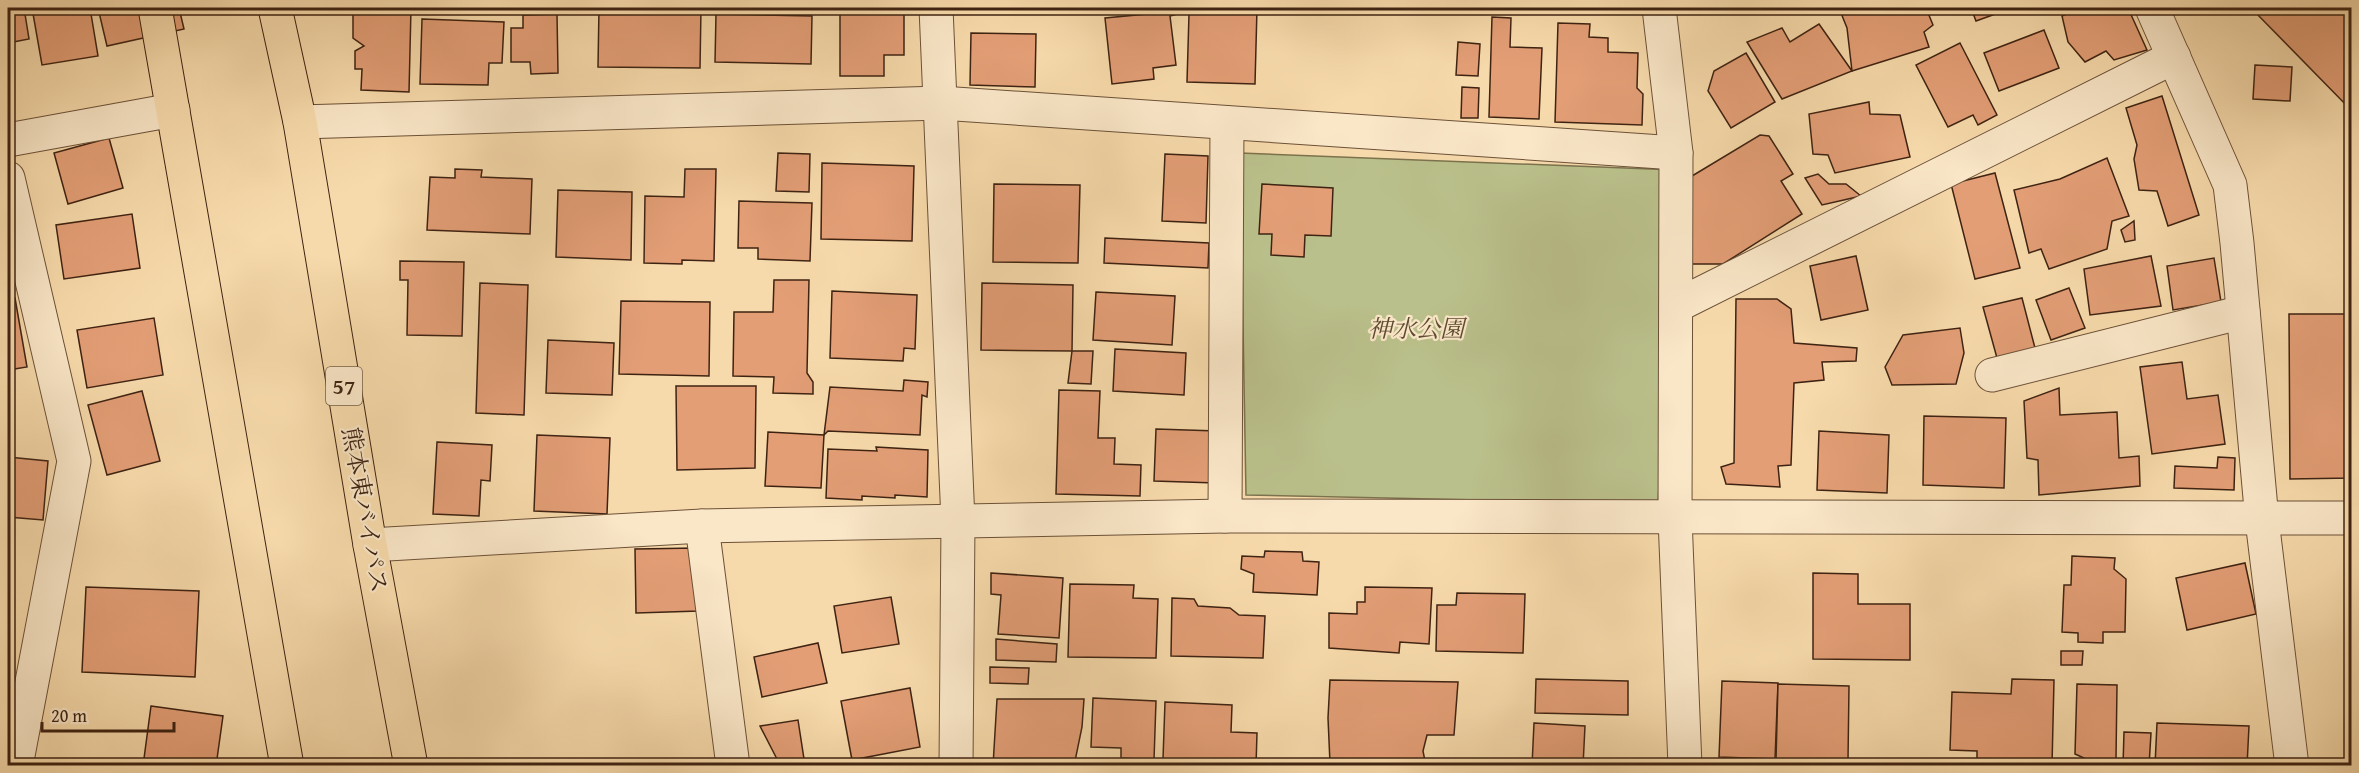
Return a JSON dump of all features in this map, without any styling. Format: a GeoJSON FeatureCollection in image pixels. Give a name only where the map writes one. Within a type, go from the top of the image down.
{"type":"FeatureCollection","features":[{"type":"Feature","properties":{"kind":"highway"},"geometry":{"type":"LineString","coordinates":[[155,8],[288,765]]}},
{"type":"Feature","properties":{"kind":"highway","name":"熊本東バイパス"},"geometry":{"type":"LineString","coordinates":[[275,8],[300,122],[370,545],[411,765]]}},
{"type":"Feature","properties":{"kind":"street"},"geometry":{"type":"LineString","coordinates":[[936,8],[958,521],[956,765]]}},
{"type":"Feature","properties":{"kind":"street"},"geometry":{"type":"LineString","coordinates":[[1659,8],[1676,153],[1675,518],[1685,765]]}},
{"type":"Feature","properties":{"kind":"street"},"geometry":{"type":"LineString","coordinates":[[2152,8],[2230,185],[2262,520],[2292,765]]}},
{"type":"Feature","properties":{"kind":"street"},"geometry":{"type":"LineString","coordinates":[[1676,306],[2174,57]]}},
{"type":"Feature","properties":{"kind":"street"},"geometry":{"type":"LineString","coordinates":[[300,122],[940,103],[1676,153]]}},
{"type":"Feature","properties":{"kind":"street"},"geometry":{"type":"LineString","coordinates":[[8,140],[173,110]]}},
{"type":"Feature","properties":{"kind":"street"},"geometry":{"type":"LineString","coordinates":[[1225,516],[1227,123]]}},
{"type":"Feature","properties":{"kind":"street"},"geometry":{"type":"LineString","coordinates":[[8,178],[74,461],[16,721],[16,765]]}},
{"type":"Feature","properties":{"kind":"street"},"geometry":{"type":"LineString","coordinates":[[1992,375],[2243,312]]}},
{"type":"Feature","properties":{"kind":"street"},"geometry":{"type":"LineString","coordinates":[[370,545],[702,526],[1225,516],[2262,520],[2352,518]]}},
{"type":"Feature","properties":{"kind":"street"},"geometry":{"type":"LineString","coordinates":[[702,526],[733,765]]}},
{"type":"Feature","properties":{"kind":"green space","name":"神水公園"},"geometry":{"type":"Polygon","coordinates":[[[1240,153],[1676,170],[1658,504],[1246,495],[1240,153]]]}},
{"type":"Feature","properties":{"kind":"building"},"geometry":{"type":"Polygon","coordinates":[[[8,8],[24,8],[29,39],[8,43],[8,8]]]}},
{"type":"Feature","properties":{"kind":"building"},"geometry":{"type":"Polygon","coordinates":[[[32,8],[90,8],[98,56],[42,65],[32,8]]]}},
{"type":"Feature","properties":{"kind":"building"},"geometry":{"type":"Polygon","coordinates":[[[98,8],[179,8],[184,29],[107,46],[98,8]]]}},
{"type":"Feature","properties":{"kind":"building"},"geometry":{"type":"Polygon","coordinates":[[[353,8],[411,8],[409,92],[361,90],[362,69],[355,69],[355,51],[364,46],[353,38],[353,8]]]}},
{"type":"Feature","properties":{"kind":"building"},"geometry":{"type":"Polygon","coordinates":[[[599,8],[701,8],[700,68],[598,67],[599,8]]]}},
{"type":"Feature","properties":{"kind":"building"},"geometry":{"type":"Polygon","coordinates":[[[840,8],[904,8],[904,55],[884,55],[884,76],[840,76],[840,8]]]}},
{"type":"Feature","properties":{"kind":"building"},"geometry":{"type":"Polygon","coordinates":[[[1146,8],[1178,8],[1178,14],[1170,16],[1176,65],[1153,68],[1154,79],[1112,84],[1105,18],[1147,14],[1146,8]]]}},
{"type":"Feature","properties":{"kind":"building"},"geometry":{"type":"Polygon","coordinates":[[[1196,8],[1257,8],[1255,84],[1187,82],[1189,14],[1196,14],[1196,8]]]}},
{"type":"Feature","properties":{"kind":"building"},"geometry":{"type":"Polygon","coordinates":[[[1839,8],[1926,8],[1933,25],[1924,32],[1929,47],[1852,71],[1847,28],[1839,8]]]}},
{"type":"Feature","properties":{"kind":"building"},"geometry":{"type":"Polygon","coordinates":[[[1971,8],[2012,8],[1976,21],[1971,8]]]}},
{"type":"Feature","properties":{"kind":"building"},"geometry":{"type":"Polygon","coordinates":[[[2079,8],[2128,8],[2147,50],[2114,60],[2106,51],[2085,62],[2068,42],[2062,16],[2079,8]]]}},
{"type":"Feature","properties":{"kind":"building"},"geometry":{"type":"Polygon","coordinates":[[[2257,8],[2352,8],[2352,111],[2256,13],[2257,8]]]}},
{"type":"Feature","properties":{"kind":"building"},"geometry":{"type":"Polygon","coordinates":[[[557,14],[558,73],[531,74],[530,62],[511,62],[511,28],[523,28],[523,15],[557,14]]]}},
{"type":"Feature","properties":{"kind":"building"},"geometry":{"type":"Polygon","coordinates":[[[716,14],[812,16],[811,64],[715,62],[716,14]]]}},
{"type":"Feature","properties":{"kind":"building"},"geometry":{"type":"Polygon","coordinates":[[[1492,17],[1511,18],[1510,47],[1542,48],[1539,119],[1489,117],[1492,17]]]}},
{"type":"Feature","properties":{"kind":"building"},"geometry":{"type":"Polygon","coordinates":[[[422,19],[504,22],[502,63],[489,63],[488,85],[420,84],[422,19]]]}},
{"type":"Feature","properties":{"kind":"building"},"geometry":{"type":"Polygon","coordinates":[[[1558,23],[1590,24],[1589,37],[1608,38],[1608,52],[1638,53],[1637,88],[1643,94],[1642,125],[1555,122],[1558,23]]]}},
{"type":"Feature","properties":{"kind":"building"},"geometry":{"type":"Polygon","coordinates":[[[1819,24],[1852,71],[1782,99],[1747,42],[1782,28],[1790,42],[1819,24]]]}},
{"type":"Feature","properties":{"kind":"building"},"geometry":{"type":"Polygon","coordinates":[[[2044,30],[2059,68],[1999,91],[1984,53],[2044,30]]]}},
{"type":"Feature","properties":{"kind":"building"},"geometry":{"type":"Polygon","coordinates":[[[971,33],[1036,34],[1035,87],[970,85],[971,33]]]}},
{"type":"Feature","properties":{"kind":"building"},"geometry":{"type":"Polygon","coordinates":[[[1458,42],[1480,44],[1478,76],[1456,75],[1458,42]]]}},
{"type":"Feature","properties":{"kind":"building"},"geometry":{"type":"Polygon","coordinates":[[[1960,43],[1997,115],[1978,125],[1973,115],[1948,127],[1916,65],[1960,43]]]}},
{"type":"Feature","properties":{"kind":"building"},"geometry":{"type":"Polygon","coordinates":[[[1746,53],[1775,102],[1731,128],[1708,91],[1714,71],[1746,53]]]}},
{"type":"Feature","properties":{"kind":"building"},"geometry":{"type":"Polygon","coordinates":[[[2255,65],[2292,67],[2290,101],[2253,99],[2255,65]]]}},
{"type":"Feature","properties":{"kind":"building"},"geometry":{"type":"Polygon","coordinates":[[[1462,87],[1479,88],[1478,118],[1461,118],[1462,87]]]}},
{"type":"Feature","properties":{"kind":"building"},"geometry":{"type":"Polygon","coordinates":[[[2162,96],[2199,215],[2168,226],[2157,191],[2139,190],[2134,159],[2137,145],[2126,108],[2162,96]]]}},
{"type":"Feature","properties":{"kind":"building"},"geometry":{"type":"Polygon","coordinates":[[[1869,102],[1870,114],[1900,115],[1910,157],[1835,173],[1828,155],[1813,154],[1809,114],[1869,102]]]}},
{"type":"Feature","properties":{"kind":"building"},"geometry":{"type":"Polygon","coordinates":[[[1760,135],[1769,136],[1793,174],[1781,181],[1802,214],[1723,264],[1691,264],[1692,176],[1760,135]]]}},
{"type":"Feature","properties":{"kind":"building"},"geometry":{"type":"Polygon","coordinates":[[[109,138],[123,188],[68,204],[54,153],[109,138]]]}},
{"type":"Feature","properties":{"kind":"building"},"geometry":{"type":"Polygon","coordinates":[[[778,153],[810,154],[809,192],[776,191],[778,153]]]}},
{"type":"Feature","properties":{"kind":"building"},"geometry":{"type":"Polygon","coordinates":[[[1165,154],[1208,156],[1206,223],[1162,221],[1165,154]]]}},
{"type":"Feature","properties":{"kind":"building"},"geometry":{"type":"Polygon","coordinates":[[[2107,158],[2129,216],[2112,221],[2107,249],[2049,269],[2041,249],[2029,253],[2014,190],[2060,179],[2107,158]]]}},
{"type":"Feature","properties":{"kind":"building"},"geometry":{"type":"Polygon","coordinates":[[[822,163],[914,166],[912,241],[821,239],[822,163]]]}},
{"type":"Feature","properties":{"kind":"building"},"geometry":{"type":"Polygon","coordinates":[[[455,169],[482,170],[481,177],[532,179],[530,234],[427,230],[430,177],[455,178],[455,169]]]}},
{"type":"Feature","properties":{"kind":"building"},"geometry":{"type":"Polygon","coordinates":[[[685,169],[716,169],[714,261],[682,260],[682,264],[644,263],[645,196],[684,197],[685,169]]]}},
{"type":"Feature","properties":{"kind":"building"},"geometry":{"type":"Polygon","coordinates":[[[1995,173],[2020,268],[1975,279],[1951,184],[1995,173]]]}},
{"type":"Feature","properties":{"kind":"building"},"geometry":{"type":"Polygon","coordinates":[[[1818,174],[1829,184],[1846,184],[1861,196],[1822,205],[1805,178],[1818,174]]]}},
{"type":"Feature","properties":{"kind":"building"},"geometry":{"type":"Polygon","coordinates":[[[994,184],[1080,185],[1078,263],[993,262],[994,184]]]}},
{"type":"Feature","properties":{"kind":"building"},"geometry":{"type":"Polygon","coordinates":[[[1262,184],[1333,188],[1331,236],[1305,235],[1304,257],[1271,255],[1272,234],[1259,234],[1262,184]]]}},
{"type":"Feature","properties":{"kind":"building"},"geometry":{"type":"Polygon","coordinates":[[[558,190],[632,192],[631,260],[556,257],[558,190]]]}},
{"type":"Feature","properties":{"kind":"building"},"geometry":{"type":"Polygon","coordinates":[[[739,201],[812,203],[810,261],[758,259],[758,248],[738,248],[739,201]]]}},
{"type":"Feature","properties":{"kind":"building"},"geometry":{"type":"Polygon","coordinates":[[[132,214],[140,268],[64,279],[56,225],[132,214]]]}},
{"type":"Feature","properties":{"kind":"building"},"geometry":{"type":"Polygon","coordinates":[[[2134,221],[2135,240],[2125,242],[2121,230],[2134,221]]]}},
{"type":"Feature","properties":{"kind":"building"},"geometry":{"type":"Polygon","coordinates":[[[1105,238],[1209,243],[1208,268],[1104,263],[1105,238]]]}},
{"type":"Feature","properties":{"kind":"building"},"geometry":{"type":"Polygon","coordinates":[[[1856,256],[1868,310],[1821,320],[1810,266],[1856,256]]]}},
{"type":"Feature","properties":{"kind":"building"},"geometry":{"type":"Polygon","coordinates":[[[2151,256],[2161,306],[2090,315],[2084,269],[2151,256]]]}},
{"type":"Feature","properties":{"kind":"building"},"geometry":{"type":"Polygon","coordinates":[[[2214,258],[2221,302],[2173,310],[2167,266],[2214,258]]]}},
{"type":"Feature","properties":{"kind":"building"},"geometry":{"type":"Polygon","coordinates":[[[400,261],[464,262],[462,336],[407,335],[408,280],[400,280],[400,261]]]}},
{"type":"Feature","properties":{"kind":"building"},"geometry":{"type":"Polygon","coordinates":[[[774,280],[809,280],[807,373],[813,382],[813,394],[773,393],[774,377],[733,376],[734,312],[773,312],[774,280]]]}},
{"type":"Feature","properties":{"kind":"building"},"geometry":{"type":"Polygon","coordinates":[[[480,283],[528,285],[524,415],[476,413],[480,283]]]}},
{"type":"Feature","properties":{"kind":"building"},"geometry":{"type":"Polygon","coordinates":[[[982,283],[1073,285],[1072,351],[981,350],[982,283]]]}},
{"type":"Feature","properties":{"kind":"building"},"geometry":{"type":"Polygon","coordinates":[[[2069,288],[2085,328],[2051,340],[2036,300],[2069,288]]]}},
{"type":"Feature","properties":{"kind":"building"},"geometry":{"type":"Polygon","coordinates":[[[832,291],[917,295],[915,349],[904,348],[903,361],[830,358],[832,291]]]}},
{"type":"Feature","properties":{"kind":"building"},"geometry":{"type":"Polygon","coordinates":[[[1096,292],[1175,296],[1172,345],[1093,340],[1096,292]]]}},
{"type":"Feature","properties":{"kind":"building"},"geometry":{"type":"Polygon","coordinates":[[[15,298],[27,367],[8,370],[8,299],[15,298]]]}},
{"type":"Feature","properties":{"kind":"building"},"geometry":{"type":"Polygon","coordinates":[[[2022,298],[2035,348],[1997,358],[1983,307],[2022,298]]]}},
{"type":"Feature","properties":{"kind":"building"},"geometry":{"type":"Polygon","coordinates":[[[1736,299],[1777,299],[1791,309],[1794,343],[1857,348],[1856,361],[1822,362],[1824,380],[1794,383],[1791,465],[1778,466],[1780,487],[1726,484],[1721,467],[1734,463],[1736,299]]]}},
{"type":"Feature","properties":{"kind":"building"},"geometry":{"type":"Polygon","coordinates":[[[621,301],[710,302],[709,376],[619,374],[621,301]]]}},
{"type":"Feature","properties":{"kind":"building"},"geometry":{"type":"Polygon","coordinates":[[[2289,314],[2352,314],[2352,478],[2290,479],[2289,314]]]}},
{"type":"Feature","properties":{"kind":"building"},"geometry":{"type":"Polygon","coordinates":[[[154,318],[163,375],[87,388],[77,330],[154,318]]]}},
{"type":"Feature","properties":{"kind":"building"},"geometry":{"type":"Polygon","coordinates":[[[1960,328],[1964,353],[1956,384],[1892,385],[1885,367],[1903,335],[1960,328]]]}},
{"type":"Feature","properties":{"kind":"building"},"geometry":{"type":"Polygon","coordinates":[[[548,340],[614,343],[612,395],[546,393],[548,340]]]}},
{"type":"Feature","properties":{"kind":"building"},"geometry":{"type":"Polygon","coordinates":[[[1115,349],[1186,353],[1184,395],[1113,391],[1115,349]]]}},
{"type":"Feature","properties":{"kind":"building"},"geometry":{"type":"Polygon","coordinates":[[[1072,351],[1093,351],[1091,384],[1068,383],[1072,351]]]}},
{"type":"Feature","properties":{"kind":"building"},"geometry":{"type":"Polygon","coordinates":[[[2182,362],[2187,399],[2218,395],[2225,444],[2152,454],[2140,367],[2182,362]]]}},
{"type":"Feature","properties":{"kind":"building"},"geometry":{"type":"Polygon","coordinates":[[[904,380],[928,382],[927,397],[922,395],[920,435],[828,431],[824,435],[830,387],[903,391],[904,380]]]}},
{"type":"Feature","properties":{"kind":"building"},"geometry":{"type":"Polygon","coordinates":[[[676,386],[756,386],[755,468],[677,470],[676,386]]]}},
{"type":"Feature","properties":{"kind":"building"},"geometry":{"type":"Polygon","coordinates":[[[2059,388],[2060,415],[2117,412],[2119,458],[2139,456],[2140,486],[2039,495],[2038,460],[2027,458],[2024,401],[2059,388]]]}},
{"type":"Feature","properties":{"kind":"building"},"geometry":{"type":"Polygon","coordinates":[[[1059,390],[1100,391],[1098,438],[1115,438],[1114,464],[1141,465],[1140,496],[1056,494],[1059,390]]]}},
{"type":"Feature","properties":{"kind":"building"},"geometry":{"type":"Polygon","coordinates":[[[142,391],[160,461],[107,475],[88,405],[142,391]]]}},
{"type":"Feature","properties":{"kind":"building"},"geometry":{"type":"Polygon","coordinates":[[[1924,416],[2006,418],[2004,488],[1923,485],[1924,416]]]}},
{"type":"Feature","properties":{"kind":"building"},"geometry":{"type":"Polygon","coordinates":[[[1156,429],[1217,431],[1216,483],[1154,481],[1156,429]]]}},
{"type":"Feature","properties":{"kind":"building"},"geometry":{"type":"Polygon","coordinates":[[[1819,431],[1889,435],[1887,493],[1817,490],[1819,431]]]}},
{"type":"Feature","properties":{"kind":"building"},"geometry":{"type":"Polygon","coordinates":[[[768,432],[824,435],[821,488],[765,486],[768,432]]]}},
{"type":"Feature","properties":{"kind":"building"},"geometry":{"type":"Polygon","coordinates":[[[537,435],[610,438],[607,514],[534,511],[537,435]]]}},
{"type":"Feature","properties":{"kind":"building"},"geometry":{"type":"Polygon","coordinates":[[[437,442],[492,445],[490,481],[481,480],[479,516],[433,514],[437,442]]]}},
{"type":"Feature","properties":{"kind":"building"},"geometry":{"type":"Polygon","coordinates":[[[876,447],[928,450],[927,497],[862,496],[862,500],[826,498],[828,449],[877,451],[876,447]]]}},
{"type":"Feature","properties":{"kind":"building"},"geometry":{"type":"Polygon","coordinates":[[[8,457],[48,461],[43,520],[8,517],[8,457]]]}},
{"type":"Feature","properties":{"kind":"building"},"geometry":{"type":"Polygon","coordinates":[[[2218,457],[2235,458],[2234,490],[2174,488],[2175,466],[2217,468],[2218,457]]]}},
{"type":"Feature","properties":{"kind":"building"},"geometry":{"type":"Polygon","coordinates":[[[697,548],[699,611],[636,613],[635,549],[697,548]]]}},
{"type":"Feature","properties":{"kind":"building"},"geometry":{"type":"Polygon","coordinates":[[[1265,551],[1302,552],[1303,561],[1319,562],[1317,595],[1253,592],[1254,574],[1241,569],[1242,556],[1264,557],[1265,551]]]}},
{"type":"Feature","properties":{"kind":"building"},"geometry":{"type":"Polygon","coordinates":[[[2072,556],[2115,558],[2114,569],[2126,579],[2125,632],[2103,632],[2103,643],[2078,642],[2078,633],[2062,632],[2064,585],[2071,585],[2072,556]]]}},
{"type":"Feature","properties":{"kind":"building"},"geometry":{"type":"Polygon","coordinates":[[[2245,563],[2256,614],[2187,630],[2176,578],[2245,563]]]}},
{"type":"Feature","properties":{"kind":"building"},"geometry":{"type":"Polygon","coordinates":[[[991,573],[1063,578],[1059,638],[998,634],[1001,595],[991,594],[991,573]]]}},
{"type":"Feature","properties":{"kind":"building"},"geometry":{"type":"Polygon","coordinates":[[[1813,573],[1858,574],[1858,604],[1910,604],[1910,660],[1813,659],[1813,573]]]}},
{"type":"Feature","properties":{"kind":"building"},"geometry":{"type":"Polygon","coordinates":[[[1070,584],[1134,585],[1133,598],[1158,599],[1156,658],[1068,657],[1070,584]]]}},
{"type":"Feature","properties":{"kind":"building"},"geometry":{"type":"Polygon","coordinates":[[[86,587],[199,591],[195,677],[82,672],[86,587]]]}},
{"type":"Feature","properties":{"kind":"building"},"geometry":{"type":"Polygon","coordinates":[[[1365,587],[1432,588],[1429,644],[1400,642],[1399,653],[1329,648],[1329,613],[1357,614],[1357,602],[1365,602],[1365,587]]]}},
{"type":"Feature","properties":{"kind":"building"},"geometry":{"type":"Polygon","coordinates":[[[1457,593],[1525,594],[1523,653],[1436,651],[1437,605],[1456,605],[1457,593]]]}},
{"type":"Feature","properties":{"kind":"building"},"geometry":{"type":"Polygon","coordinates":[[[891,597],[899,644],[842,653],[834,606],[891,597]]]}},
{"type":"Feature","properties":{"kind":"building"},"geometry":{"type":"Polygon","coordinates":[[[1172,598],[1194,599],[1198,606],[1230,608],[1239,615],[1265,616],[1263,658],[1171,656],[1172,598]]]}},
{"type":"Feature","properties":{"kind":"building"},"geometry":{"type":"Polygon","coordinates":[[[996,639],[1057,644],[1056,662],[996,660],[996,639]]]}},
{"type":"Feature","properties":{"kind":"building"},"geometry":{"type":"Polygon","coordinates":[[[818,643],[827,683],[762,697],[754,657],[818,643]]]}},
{"type":"Feature","properties":{"kind":"building"},"geometry":{"type":"Polygon","coordinates":[[[2061,651],[2083,651],[2082,665],[2061,665],[2061,651]]]}},
{"type":"Feature","properties":{"kind":"building"},"geometry":{"type":"Polygon","coordinates":[[[990,667],[1029,668],[1028,684],[990,683],[990,667]]]}},
{"type":"Feature","properties":{"kind":"building"},"geometry":{"type":"Polygon","coordinates":[[[1536,679],[1628,681],[1628,715],[1535,713],[1536,679]]]}},
{"type":"Feature","properties":{"kind":"building"},"geometry":{"type":"Polygon","coordinates":[[[2012,679],[2054,680],[2052,766],[1977,766],[1977,751],[1950,750],[1952,692],[2011,694],[2012,679]]]}},
{"type":"Feature","properties":{"kind":"building"},"geometry":{"type":"Polygon","coordinates":[[[1330,680],[1458,682],[1454,735],[1427,735],[1423,751],[1426,766],[1330,763],[1328,718],[1330,680]]]}},
{"type":"Feature","properties":{"kind":"building"},"geometry":{"type":"Polygon","coordinates":[[[1722,681],[1778,683],[1775,759],[1719,757],[1722,681]]]}},
{"type":"Feature","properties":{"kind":"building"},"geometry":{"type":"Polygon","coordinates":[[[1778,684],[1849,686],[1848,761],[1776,760],[1778,684]]]}},
{"type":"Feature","properties":{"kind":"building"},"geometry":{"type":"Polygon","coordinates":[[[2077,684],[2117,685],[2116,759],[2086,759],[2075,754],[2077,684]]]}},
{"type":"Feature","properties":{"kind":"building"},"geometry":{"type":"Polygon","coordinates":[[[910,688],[920,747],[852,760],[841,701],[910,688]]]}},
{"type":"Feature","properties":{"kind":"building"},"geometry":{"type":"Polygon","coordinates":[[[1093,698],[1156,701],[1154,760],[1121,758],[1121,748],[1091,747],[1093,698]]]}},
{"type":"Feature","properties":{"kind":"building"},"geometry":{"type":"Polygon","coordinates":[[[997,699],[1084,699],[1082,727],[1074,766],[993,766],[997,699]]]}},
{"type":"Feature","properties":{"kind":"building"},"geometry":{"type":"Polygon","coordinates":[[[1165,702],[1232,705],[1231,732],[1257,733],[1256,766],[1229,766],[1229,762],[1163,759],[1165,702]]]}},
{"type":"Feature","properties":{"kind":"building"},"geometry":{"type":"Polygon","coordinates":[[[151,706],[223,716],[216,766],[143,766],[151,706]]]}},
{"type":"Feature","properties":{"kind":"building"},"geometry":{"type":"Polygon","coordinates":[[[798,720],[804,759],[779,763],[760,726],[798,720]]]}},
{"type":"Feature","properties":{"kind":"building"},"geometry":{"type":"Polygon","coordinates":[[[1534,723],[1585,726],[1583,766],[1532,766],[1534,723]]]}},
{"type":"Feature","properties":{"kind":"building"},"geometry":{"type":"Polygon","coordinates":[[[2157,723],[2249,726],[2247,766],[2155,766],[2157,723]]]}},
{"type":"Feature","properties":{"kind":"building"},"geometry":{"type":"Polygon","coordinates":[[[2124,732],[2151,733],[2149,766],[2123,766],[2124,732]]]}}]}
